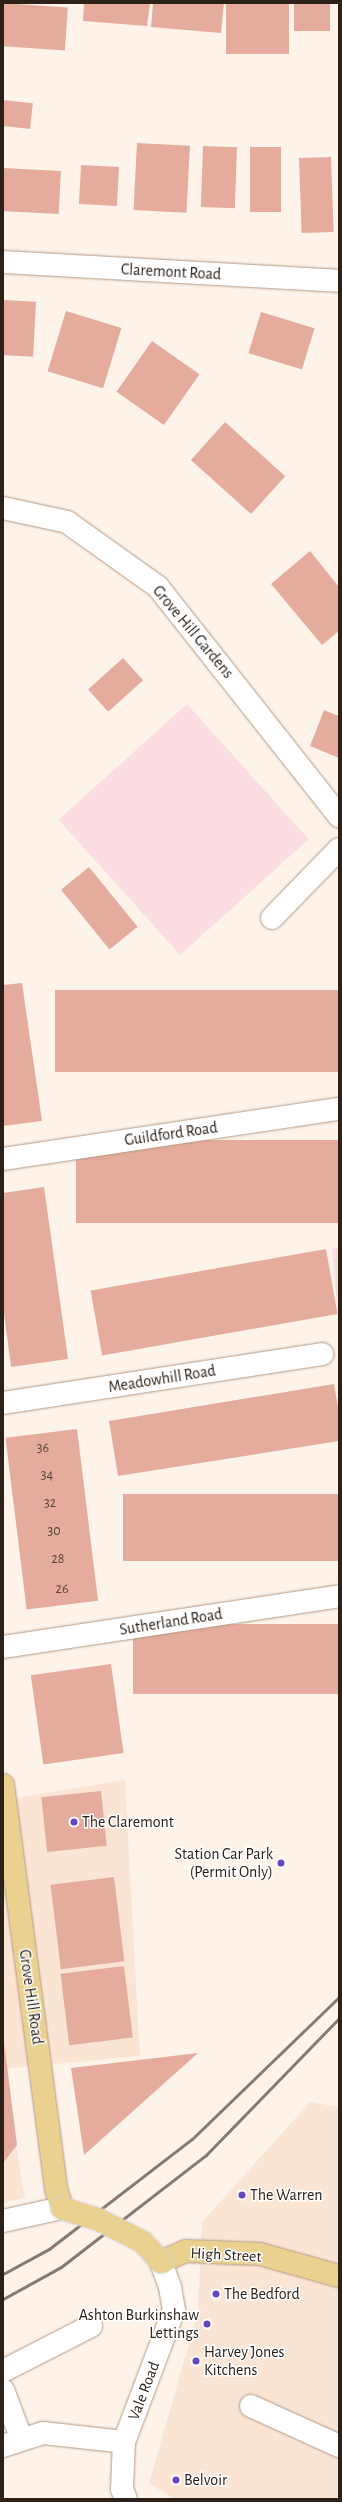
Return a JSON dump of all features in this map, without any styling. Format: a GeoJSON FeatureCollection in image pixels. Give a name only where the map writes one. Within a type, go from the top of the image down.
{"type":"FeatureCollection","features":[{"type":"Feature","properties":{"kind":"main road","name":"Grove Hill Road"},"geometry":{"type":"LineString","coordinates":[[3,1785],[9,1895],[56,2189],[62,2208]]}},
{"type":"Feature","properties":{"kind":"main road"},"geometry":{"type":"LineString","coordinates":[[62,2208],[99,2220],[143,2242],[161,2262]]}},
{"type":"Feature","properties":{"kind":"main road","name":"High Street"},"geometry":{"type":"LineString","coordinates":[[161,2262],[186,2251],[260,2254],[339,2276]]}},
{"type":"Feature","properties":{"kind":"street","name":"Claremont Road"},"geometry":{"type":"LineString","coordinates":[[3,262],[339,281]]}},
{"type":"Feature","properties":{"kind":"street","name":"Grove Hill Gardens"},"geometry":{"type":"LineString","coordinates":[[3,508],[67,522],[158,587],[338,812]]}},
{"type":"Feature","properties":{"kind":"street"},"geometry":{"type":"LineString","coordinates":[[272,918],[339,849]]}},
{"type":"Feature","properties":{"kind":"street","name":"Guildford Road"},"geometry":{"type":"LineString","coordinates":[[3,1159],[339,1110]]}},
{"type":"Feature","properties":{"kind":"street","name":"Meadowhill Road"},"geometry":{"type":"LineString","coordinates":[[3,1404],[322,1354]]}},
{"type":"Feature","properties":{"kind":"street","name":"Sutherland Road"},"geometry":{"type":"LineString","coordinates":[[3,1647],[339,1596]]}},
{"type":"Feature","properties":{"kind":"street"},"geometry":{"type":"LineString","coordinates":[[3,2222],[62,2208]]}},
{"type":"Feature","properties":{"kind":"street","name":"Vale Road"},"geometry":{"type":"LineString","coordinates":[[126,2499],[122,2489],[124,2442],[174,2310],[170,2287],[161,2262]]}},
{"type":"Feature","properties":{"kind":"street"},"geometry":{"type":"LineString","coordinates":[[3,2371],[91,2326]]}},
{"type":"Feature","properties":{"kind":"street"},"geometry":{"type":"LineString","coordinates":[[3,2390],[12,2443],[43,2433],[124,2442]]}},
{"type":"Feature","properties":{"kind":"street"},"geometry":{"type":"LineString","coordinates":[[251,2406],[339,2446]]}},
{"type":"Feature","properties":{"kind":"shaded area"},"geometry":{"type":"Polygon","coordinates":[[[187,704],[309,839],[180,955],[58,820],[187,704]]]}},
{"type":"Feature","properties":{"kind":"shaded area"},"geometry":{"type":"Polygon","coordinates":[[[339,1246],[339,1325],[332,1249],[339,1246]]]}},
{"type":"Feature","properties":{"kind":"shaded area"},"geometry":{"type":"Polygon","coordinates":[[[125,1780],[140,2056],[3,2069],[3,1800],[125,1780]]]}},
{"type":"Feature","properties":{"kind":"shaded area"},"geometry":{"type":"Polygon","coordinates":[[[3,2069],[25,2198],[3,2203],[3,2069]]]}},
{"type":"Feature","properties":{"kind":"shaded area"},"geometry":{"type":"Polygon","coordinates":[[[310,2102],[339,2107],[339,2499],[174,2499],[149,2483],[198,2312],[202,2222],[310,2102]]]}},
{"type":"Feature","properties":{"kind":"building"},"geometry":{"type":"Polygon","coordinates":[[[3,3],[68,8],[65,50],[3,46],[3,3]]]}},
{"type":"Feature","properties":{"kind":"building"},"geometry":{"type":"Polygon","coordinates":[[[84,3],[150,3],[147,26],[83,21],[84,3]]]}},
{"type":"Feature","properties":{"kind":"building"},"geometry":{"type":"Polygon","coordinates":[[[153,3],[224,3],[221,33],[151,27],[153,3]]]}},
{"type":"Feature","properties":{"kind":"building"},"geometry":{"type":"Polygon","coordinates":[[[226,3],[289,3],[289,54],[226,54],[226,3]]]}},
{"type":"Feature","properties":{"kind":"building"},"geometry":{"type":"Polygon","coordinates":[[[294,3],[330,3],[330,31],[294,31],[294,3]]]}},
{"type":"Feature","properties":{"kind":"building"},"geometry":{"type":"Polygon","coordinates":[[[3,100],[33,103],[30,129],[3,126],[3,100]]]}},
{"type":"Feature","properties":{"kind":"building"},"geometry":{"type":"Polygon","coordinates":[[[137,143],[190,146],[186,213],[133,210],[137,143]]]}},
{"type":"Feature","properties":{"kind":"building"},"geometry":{"type":"Polygon","coordinates":[[[203,146],[237,147],[235,208],[201,207],[203,146]]]}},
{"type":"Feature","properties":{"kind":"building"},"geometry":{"type":"Polygon","coordinates":[[[250,147],[281,147],[281,212],[250,212],[250,147]]]}},
{"type":"Feature","properties":{"kind":"building"},"geometry":{"type":"Polygon","coordinates":[[[331,157],[334,232],[302,233],[299,158],[331,157]]]}},
{"type":"Feature","properties":{"kind":"building"},"geometry":{"type":"Polygon","coordinates":[[[81,165],[119,167],[117,206],[79,204],[81,165]]]}},
{"type":"Feature","properties":{"kind":"building"},"geometry":{"type":"Polygon","coordinates":[[[3,168],[61,171],[59,214],[3,211],[3,168]]]}},
{"type":"Feature","properties":{"kind":"building"},"geometry":{"type":"Polygon","coordinates":[[[3,300],[36,302],[33,357],[3,355],[3,300]]]}},
{"type":"Feature","properties":{"kind":"building"},"geometry":{"type":"Polygon","coordinates":[[[66,311],[121,328],[103,388],[48,371],[66,311]]]}},
{"type":"Feature","properties":{"kind":"building"},"geometry":{"type":"Polygon","coordinates":[[[261,312],[315,328],[302,369],[248,353],[261,312]]]}},
{"type":"Feature","properties":{"kind":"building"},"geometry":{"type":"Polygon","coordinates":[[[152,341],[200,374],[164,425],[116,392],[152,341]]]}},
{"type":"Feature","properties":{"kind":"building"},"geometry":{"type":"Polygon","coordinates":[[[225,422],[285,476],[251,514],[191,460],[225,422]]]}},
{"type":"Feature","properties":{"kind":"building"},"geometry":{"type":"Polygon","coordinates":[[[310,551],[339,587],[339,631],[322,645],[271,584],[310,551]]]}},
{"type":"Feature","properties":{"kind":"building"},"geometry":{"type":"Polygon","coordinates":[[[123,658],[143,680],[108,712],[88,689],[123,658]]]}},
{"type":"Feature","properties":{"kind":"building"},"geometry":{"type":"Polygon","coordinates":[[[324,710],[339,716],[339,758],[310,746],[324,710]]]}},
{"type":"Feature","properties":{"kind":"building"},"geometry":{"type":"Polygon","coordinates":[[[89,867],[137,927],[109,949],[61,890],[89,867]]]}},
{"type":"Feature","properties":{"kind":"building"},"geometry":{"type":"Polygon","coordinates":[[[22,983],[42,1121],[3,1126],[3,985],[22,983]]]}},
{"type":"Feature","properties":{"kind":"building"},"geometry":{"type":"Polygon","coordinates":[[[55,990],[339,990],[339,1072],[55,1072],[55,990]]]}},
{"type":"Feature","properties":{"kind":"building"},"geometry":{"type":"Polygon","coordinates":[[[76,1140],[339,1140],[339,1223],[76,1223],[76,1140]]]}},
{"type":"Feature","properties":{"kind":"building"},"geometry":{"type":"Polygon","coordinates":[[[44,1187],[68,1359],[11,1367],[3,1306],[3,1193],[44,1187]]]}},
{"type":"Feature","properties":{"kind":"building"},"geometry":{"type":"Polygon","coordinates":[[[326,1249],[337,1314],[102,1355],[91,1291],[326,1249]]]}},
{"type":"Feature","properties":{"kind":"building"},"geometry":{"type":"Polygon","coordinates":[[[334,1384],[339,1413],[339,1441],[118,1476],[109,1421],[334,1384]]]}},
{"type":"Feature","properties":{"kind":"building"},"geometry":{"type":"Polygon","coordinates":[[[77,1429],[98,1601],[27,1609],[6,1438],[77,1429]]]}},
{"type":"Feature","properties":{"kind":"building"},"geometry":{"type":"Polygon","coordinates":[[[123,1494],[339,1494],[339,1561],[123,1561],[123,1494]]]}},
{"type":"Feature","properties":{"kind":"building"},"geometry":{"type":"Polygon","coordinates":[[[133,1624],[339,1624],[339,1694],[133,1694],[133,1624]]]}},
{"type":"Feature","properties":{"kind":"building"},"geometry":{"type":"Polygon","coordinates":[[[111,1664],[124,1753],[43,1764],[31,1675],[111,1664]]]}},
{"type":"Feature","properties":{"kind":"building","name":"The Claremont"},"geometry":{"type":"Polygon","coordinates":[[[101,1791],[107,1846],[47,1852],[41,1797],[101,1791]]]}},
{"type":"Feature","properties":{"kind":"building"},"geometry":{"type":"Polygon","coordinates":[[[114,1877],[124,1961],[61,1969],[50,1885],[114,1877]]]}},
{"type":"Feature","properties":{"kind":"building"},"geometry":{"type":"Polygon","coordinates":[[[124,1966],[133,2037],[69,2045],[60,1974],[124,1966]]]}},
{"type":"Feature","properties":{"kind":"building"},"geometry":{"type":"Polygon","coordinates":[[[3,2034],[17,2145],[3,2163],[3,2034]]]}},
{"type":"Feature","properties":{"kind":"building"},"geometry":{"type":"Polygon","coordinates":[[[198,2053],[84,2155],[71,2068],[198,2053]]]}},
{"type":"Feature","properties":{"kind":"railway"},"geometry":{"type":"LineString","coordinates":[[3,2274],[49,2249],[192,2139],[339,1997]]}},
{"type":"Feature","properties":{"kind":"railway"},"geometry":{"type":"LineString","coordinates":[[3,2299],[61,2267],[206,2155],[339,2018]]}},
{"type":"Feature","properties":{"kind":"place","name":"The Claremont"},"geometry":{"type":"Point","coordinates":[74,1822]}},
{"type":"Feature","properties":{"kind":"place","name":"Station Car Park (Permit Only)"},"geometry":{"type":"Point","coordinates":[281,1863]}},
{"type":"Feature","properties":{"kind":"place","name":"The Warren"},"geometry":{"type":"Point","coordinates":[242,2195]}},
{"type":"Feature","properties":{"kind":"place","name":"The Bedford"},"geometry":{"type":"Point","coordinates":[216,2294]}},
{"type":"Feature","properties":{"kind":"place","name":"Ashton Burkinshaw Lettings"},"geometry":{"type":"Point","coordinates":[207,2324]}},
{"type":"Feature","properties":{"kind":"place","name":"Harvey Jones Kitchens"},"geometry":{"type":"Point","coordinates":[196,2361]}},
{"type":"Feature","properties":{"kind":"place","name":"Belvoir"},"geometry":{"type":"Point","coordinates":[176,2480]}}]}
